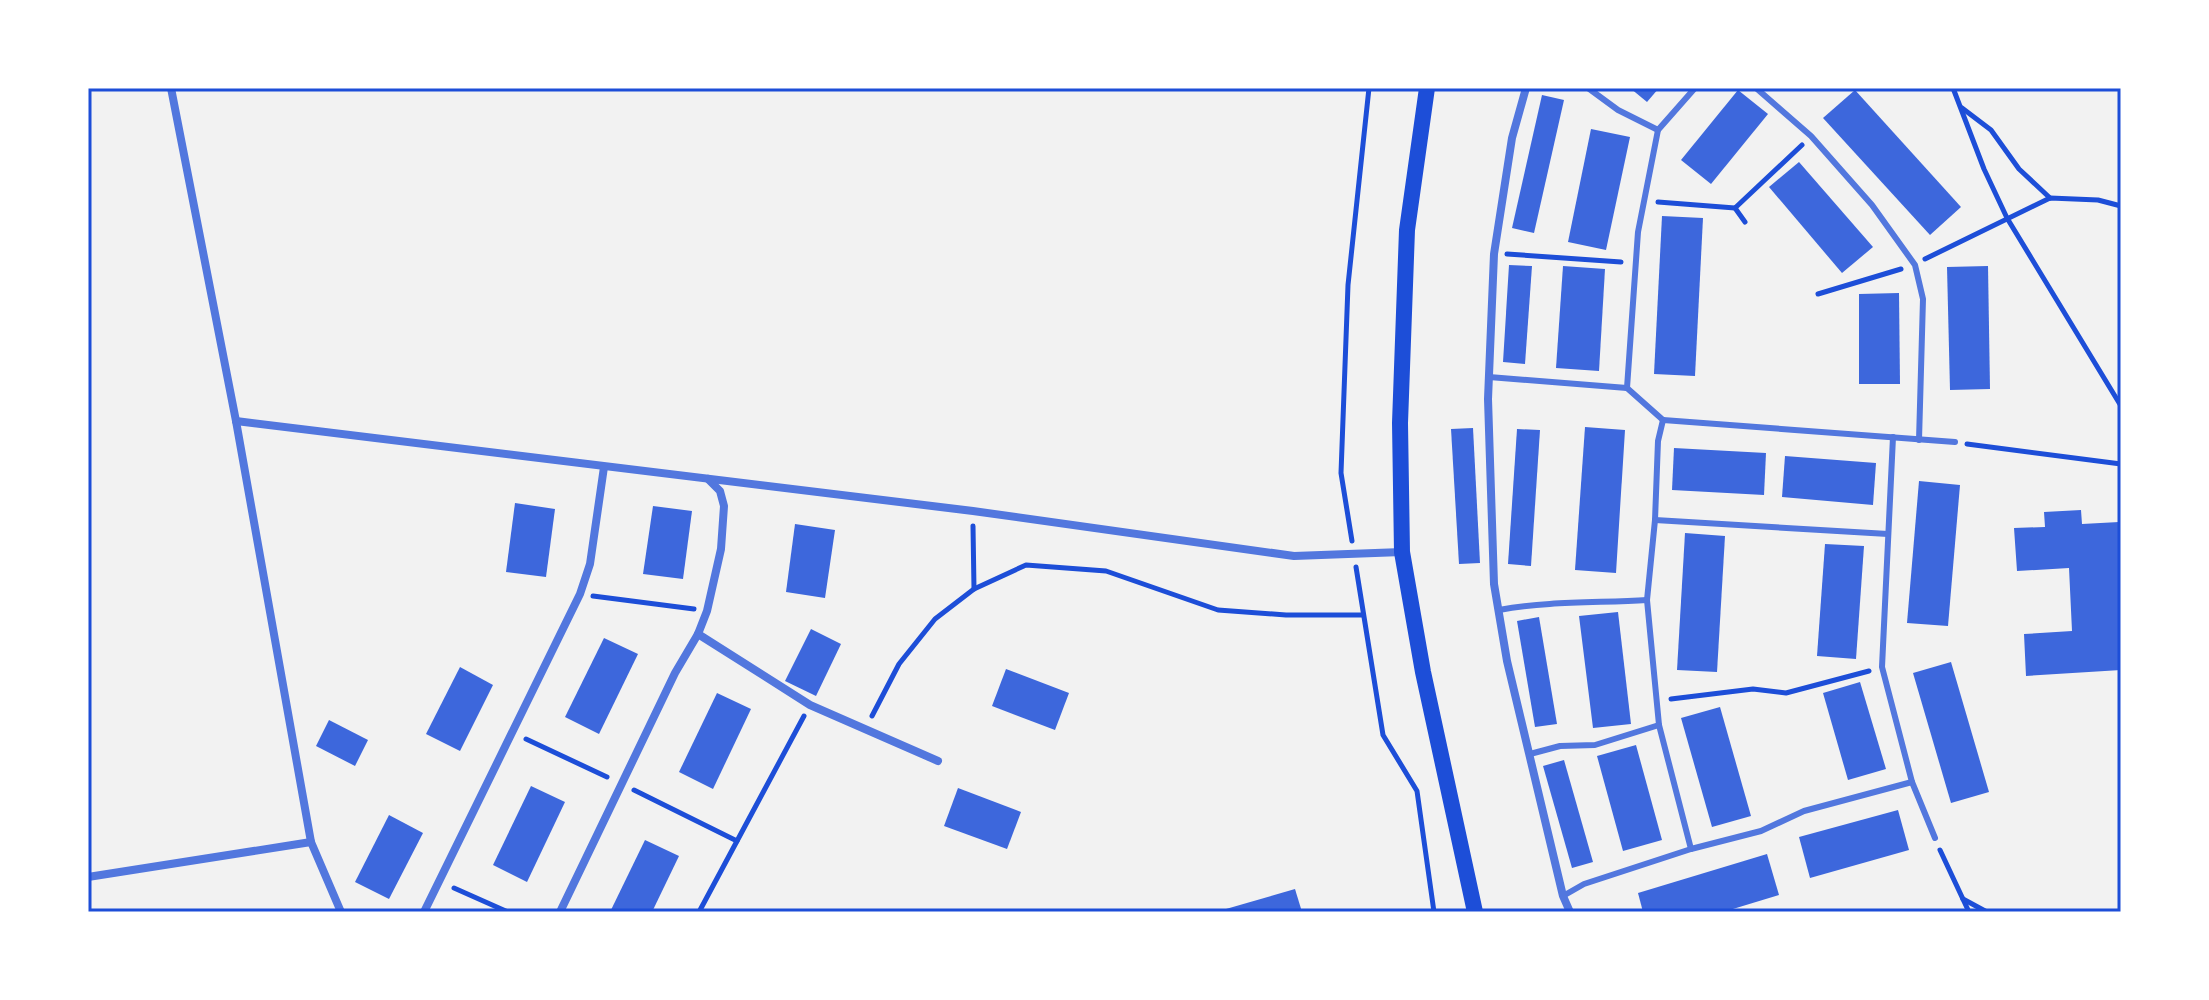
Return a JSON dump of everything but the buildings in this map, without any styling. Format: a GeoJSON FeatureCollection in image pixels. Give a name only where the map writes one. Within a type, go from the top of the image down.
{"type":"FeatureCollection","features":[{"type":"Feature","properties":{"kind":"main road"},"geometry":{"type":"LineString","coordinates":[[1427,88],[1407,230],[1400,423],[1402,552],[1423,672],[1475,912]]}},
{"type":"Feature","properties":{"kind":"street"},"geometry":{"type":"LineString","coordinates":[[171,88],[236,421],[311,842],[341,912]]}},
{"type":"Feature","properties":{"kind":"street"},"geometry":{"type":"LineString","coordinates":[[1526,88],[1512,138],[1494,254],[1489,377],[1494,584],[1507,661],[1563,896],[1570,912]]}},
{"type":"Feature","properties":{"kind":"street"},"geometry":{"type":"LineString","coordinates":[[236,421],[973,511],[1294,556],[1402,552]]}},
{"type":"Feature","properties":{"kind":"street"},"geometry":{"type":"LineString","coordinates":[[424,912],[580,594],[590,564],[604,467]]}},
{"type":"Feature","properties":{"kind":"street"},"geometry":{"type":"LineString","coordinates":[[560,912],[707,611],[721,549],[724,506],[720,491],[708,478]]}},
{"type":"Feature","properties":{"kind":"street"},"geometry":{"type":"LineString","coordinates":[[698,634],[810,705],[938,761]]}},
{"type":"Feature","properties":{"kind":"street"},"geometry":{"type":"LineString","coordinates":[[88,877],[311,842]]}},
{"type":"Feature","properties":{"kind":"lane"},"geometry":{"type":"LineString","coordinates":[[1588,88],[1618,110],[1658,130]]}},
{"type":"Feature","properties":{"kind":"lane"},"geometry":{"type":"LineString","coordinates":[[1627,388],[1638,232],[1658,130],[1695,88]]}},
{"type":"Feature","properties":{"kind":"lane"},"geometry":{"type":"LineString","coordinates":[[1756,88],[1811,136],[1872,205],[1915,265],[1923,299],[1919,440]]}},
{"type":"Feature","properties":{"kind":"lane"},"geometry":{"type":"LineString","coordinates":[[1489,377],[1627,388],[1663,420],[1955,442]]}},
{"type":"Feature","properties":{"kind":"lane"},"geometry":{"type":"LineString","coordinates":[[1663,420],[1658,441],[1655,520],[1647,600],[1659,725],[1691,849]]}},
{"type":"Feature","properties":{"kind":"lane"},"geometry":{"type":"LineString","coordinates":[[1893,437],[1882,667],[1912,782],[1935,838]]}},
{"type":"Feature","properties":{"kind":"lane"},"geometry":{"type":"LineString","coordinates":[[1655,520],[1888,534]]}},
{"type":"Feature","properties":{"kind":"lane"},"geometry":{"type":"LineString","coordinates":[[1499,610],[1536,603],[1571,605],[1647,600]]}},
{"type":"Feature","properties":{"kind":"lane"},"geometry":{"type":"LineString","coordinates":[[1530,754],[1560,746],[1595,745],[1659,725]]}},
{"type":"Feature","properties":{"kind":"lane"},"geometry":{"type":"LineString","coordinates":[[1563,896],[1584,884],[1691,849],[1761,831],[1804,811],[1912,782]]}},
{"type":"Feature","properties":{"kind":"path"},"geometry":{"type":"LineString","coordinates":[[1369,88],[1348,285],[1341,473],[1383,735],[1417,791],[1434,912]]}},
{"type":"Feature","properties":{"kind":"path"},"geometry":{"type":"LineString","coordinates":[[1953,88],[1984,169],[2007,218],[2121,406]]}},
{"type":"Feature","properties":{"kind":"path"},"geometry":{"type":"LineString","coordinates":[[1960,107],[1991,130],[2019,169],[2050,198]]}},
{"type":"Feature","properties":{"kind":"path"},"geometry":{"type":"LineString","coordinates":[[1645,201],[1735,208],[1811,136]]}},
{"type":"Feature","properties":{"kind":"path"},"geometry":{"type":"LineString","coordinates":[[1818,294],[1915,265],[2050,198],[2098,200],[2121,206]]}},
{"type":"Feature","properties":{"kind":"path"},"geometry":{"type":"LineString","coordinates":[[1735,208],[1745,222]]}},
{"type":"Feature","properties":{"kind":"path"},"geometry":{"type":"LineString","coordinates":[[1494,254],[1636,263]]}},
{"type":"Feature","properties":{"kind":"path"},"geometry":{"type":"LineString","coordinates":[[1955,442],[2121,464]]}},
{"type":"Feature","properties":{"kind":"path"},"geometry":{"type":"LineString","coordinates":[[973,511],[974,589]]}},
{"type":"Feature","properties":{"kind":"path"},"geometry":{"type":"LineString","coordinates":[[866,727],[899,664],[935,619],[974,589],[1026,565],[1106,571],[1218,610],[1286,615],[1363,615]]}},
{"type":"Feature","properties":{"kind":"path"},"geometry":{"type":"LineString","coordinates":[[580,594],[707,611]]}},
{"type":"Feature","properties":{"kind":"path"},"geometry":{"type":"LineString","coordinates":[[1657,700],[1753,689],[1786,693],[1882,667]]}},
{"type":"Feature","properties":{"kind":"path"},"geometry":{"type":"LineString","coordinates":[[699,912],[810,705]]}},
{"type":"Feature","properties":{"kind":"path"},"geometry":{"type":"LineString","coordinates":[[1935,838],[1969,912]]}},
{"type":"Feature","properties":{"kind":"path"},"geometry":{"type":"LineString","coordinates":[[439,882],[508,912]]}},
{"type":"Feature","properties":{"kind":"path"},"geometry":{"type":"LineString","coordinates":[[1962,898],[1987,912]]}}]}
